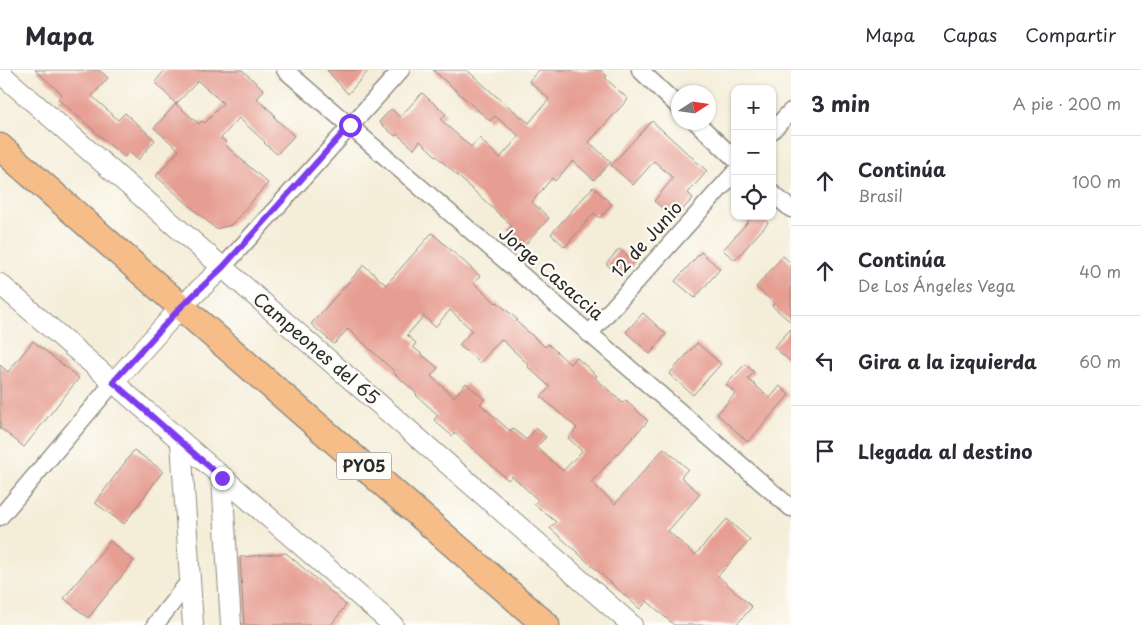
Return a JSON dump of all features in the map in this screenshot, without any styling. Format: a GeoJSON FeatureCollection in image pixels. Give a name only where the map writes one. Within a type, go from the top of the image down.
{"type":"FeatureCollection","features":[{"type":"Feature","properties":{"kind":"highway","name":"PY05"},"geometry":{"type":"LineString","coordinates":[[0,147],[546,625]]}},
{"type":"Feature","properties":{"kind":"street","name":"Jorge Casaccia"},"geometry":{"type":"LineString","coordinates":[[285,70],[791,508]]}},
{"type":"Feature","properties":{"kind":"street"},"geometry":{"type":"LineString","coordinates":[[0,517],[113,382],[181,307],[223,267],[401,70]]}},
{"type":"Feature","properties":{"kind":"street"},"geometry":{"type":"LineString","coordinates":[[640,70],[671,99]]}},
{"type":"Feature","properties":{"kind":"street","name":"Campeones del 65"},"geometry":{"type":"LineString","coordinates":[[0,73],[632,625]]}},
{"type":"Feature","properties":{"kind":"street"},"geometry":{"type":"LineString","coordinates":[[773,130],[791,111]]}},
{"type":"Feature","properties":{"kind":"street"},"geometry":{"type":"LineString","coordinates":[[704,130],[731,155]]}},
{"type":"Feature","properties":{"kind":"street","name":"12 de Junio"},"geometry":{"type":"LineString","coordinates":[[589,334],[732,175]]}},
{"type":"Feature","properties":{"kind":"street"},"geometry":{"type":"LineString","coordinates":[[776,196],[791,209]]}},
{"type":"Feature","properties":{"kind":"street"},"geometry":{"type":"LineString","coordinates":[[0,284],[393,625]]}},
{"type":"Feature","properties":{"kind":"street"},"geometry":{"type":"LineString","coordinates":[[181,442],[193,625]]}},
{"type":"Feature","properties":{"kind":"street"},"geometry":{"type":"LineString","coordinates":[[222,478],[230,625]]}},
{"type":"Feature","properties":{"kind":"street"},"geometry":{"type":"LineString","coordinates":[[155,625],[190,580]]}},
{"type":"Feature","properties":{"kind":"building"},"geometry":{"type":"Polygon","coordinates":[[[35,70],[99,70],[108,78],[92,96],[118,120],[125,113],[155,140],[138,160],[129,152],[124,157],[58,99],[62,94],[35,70]]]}},
{"type":"Feature","properties":{"kind":"building"},"geometry":{"type":"Polygon","coordinates":[[[165,70],[242,70],[264,90],[257,99],[294,136],[277,154],[239,118],[221,138],[227,143],[225,145],[268,183],[231,225],[216,229],[156,176],[179,150],[154,128],[176,104],[155,82],[165,70]],[[198,81],[176,104],[199,124],[202,121],[205,123],[223,103],[198,81]]]}},
{"type":"Feature","properties":{"kind":"building"},"geometry":{"type":"Polygon","coordinates":[[[327,70],[369,70],[348,94],[327,70]]]}},
{"type":"Feature","properties":{"kind":"building"},"geometry":{"type":"Polygon","coordinates":[[[433,70],[467,70],[529,123],[549,99],[529,81],[539,70],[601,70],[607,76],[605,78],[628,99],[589,142],[611,162],[594,180],[573,161],[555,181],[552,178],[532,202],[549,218],[524,246],[508,231],[512,226],[420,141],[414,149],[379,122],[391,109],[400,117],[422,93],[446,114],[441,120],[471,147],[479,138],[500,158],[519,136],[495,116],[490,121],[433,70]]]}},
{"type":"Feature","properties":{"kind":"building"},"geometry":{"type":"Polygon","coordinates":[[[652,121],[707,171],[688,193],[693,198],[675,218],[654,201],[673,178],[654,161],[633,185],[611,165],[652,121]]]}},
{"type":"Feature","properties":{"kind":"building"},"geometry":{"type":"Polygon","coordinates":[[[593,187],[612,204],[600,218],[594,213],[565,247],[551,234],[593,187]]]}},
{"type":"Feature","properties":{"kind":"building"},"geometry":{"type":"Polygon","coordinates":[[[749,220],[765,220],[768,223],[735,260],[723,250],[749,220]]]}},
{"type":"Feature","properties":{"kind":"building"},"geometry":{"type":"Polygon","coordinates":[[[432,233],[480,276],[474,283],[518,320],[516,321],[545,347],[548,344],[570,364],[576,357],[597,376],[595,378],[623,403],[626,400],[648,421],[591,482],[615,504],[664,448],[688,469],[681,477],[700,494],[668,531],[695,555],[727,519],[750,540],[718,576],[752,607],[736,625],[674,625],[647,601],[640,609],[550,528],[556,522],[534,504],[538,500],[512,476],[508,480],[455,433],[452,436],[434,420],[438,415],[348,329],[334,344],[311,324],[364,265],[386,285],[432,233]],[[450,310],[435,327],[424,316],[407,335],[416,343],[413,347],[438,368],[431,376],[454,397],[466,383],[484,399],[480,404],[510,431],[513,428],[526,440],[536,428],[546,437],[536,447],[563,471],[582,451],[568,438],[577,428],[541,397],[550,387],[501,339],[480,363],[459,345],[472,330],[450,310]]]}},
{"type":"Feature","properties":{"kind":"building"},"geometry":{"type":"Polygon","coordinates":[[[619,249],[635,262],[622,277],[606,264],[619,249]]]}},
{"type":"Feature","properties":{"kind":"building"},"geometry":{"type":"Polygon","coordinates":[[[701,252],[720,269],[695,298],[675,281],[701,252]]]}},
{"type":"Feature","properties":{"kind":"building"},"geometry":{"type":"Polygon","coordinates":[[[783,256],[791,263],[791,322],[772,306],[774,303],[756,287],[783,256]]]}},
{"type":"Feature","properties":{"kind":"building"},"geometry":{"type":"Polygon","coordinates":[[[643,313],[666,334],[650,354],[626,332],[643,313]]]}},
{"type":"Feature","properties":{"kind":"building"},"geometry":{"type":"Polygon","coordinates":[[[791,329],[791,362],[774,347],[791,329]]]}},
{"type":"Feature","properties":{"kind":"building"},"geometry":{"type":"Polygon","coordinates":[[[33,341],[79,378],[24,447],[0,428],[0,365],[8,372],[33,341]]]}},
{"type":"Feature","properties":{"kind":"building"},"geometry":{"type":"Polygon","coordinates":[[[697,343],[721,364],[693,395],[669,374],[697,343]]]}},
{"type":"Feature","properties":{"kind":"building"},"geometry":{"type":"Polygon","coordinates":[[[745,364],[754,372],[748,379],[770,398],[780,386],[789,395],[748,442],[717,414],[736,393],[726,385],[745,364]]]}},
{"type":"Feature","properties":{"kind":"building"},"geometry":{"type":"Polygon","coordinates":[[[134,450],[163,471],[124,524],[95,503],[134,450]]]}},
{"type":"Feature","properties":{"kind":"building"},"geometry":{"type":"Polygon","coordinates":[[[110,541],[134,561],[88,618],[64,598],[110,541]]]}},
{"type":"Feature","properties":{"kind":"building"},"geometry":{"type":"Polygon","coordinates":[[[286,553],[346,605],[331,625],[244,625],[240,557],[286,553]]]}},
{"type":"Feature","properties":{"kind":"route"},"geometry":{"type":"LineString","coordinates":[[222,478],[113,382],[181,307],[223,267],[350,125]]}}]}
